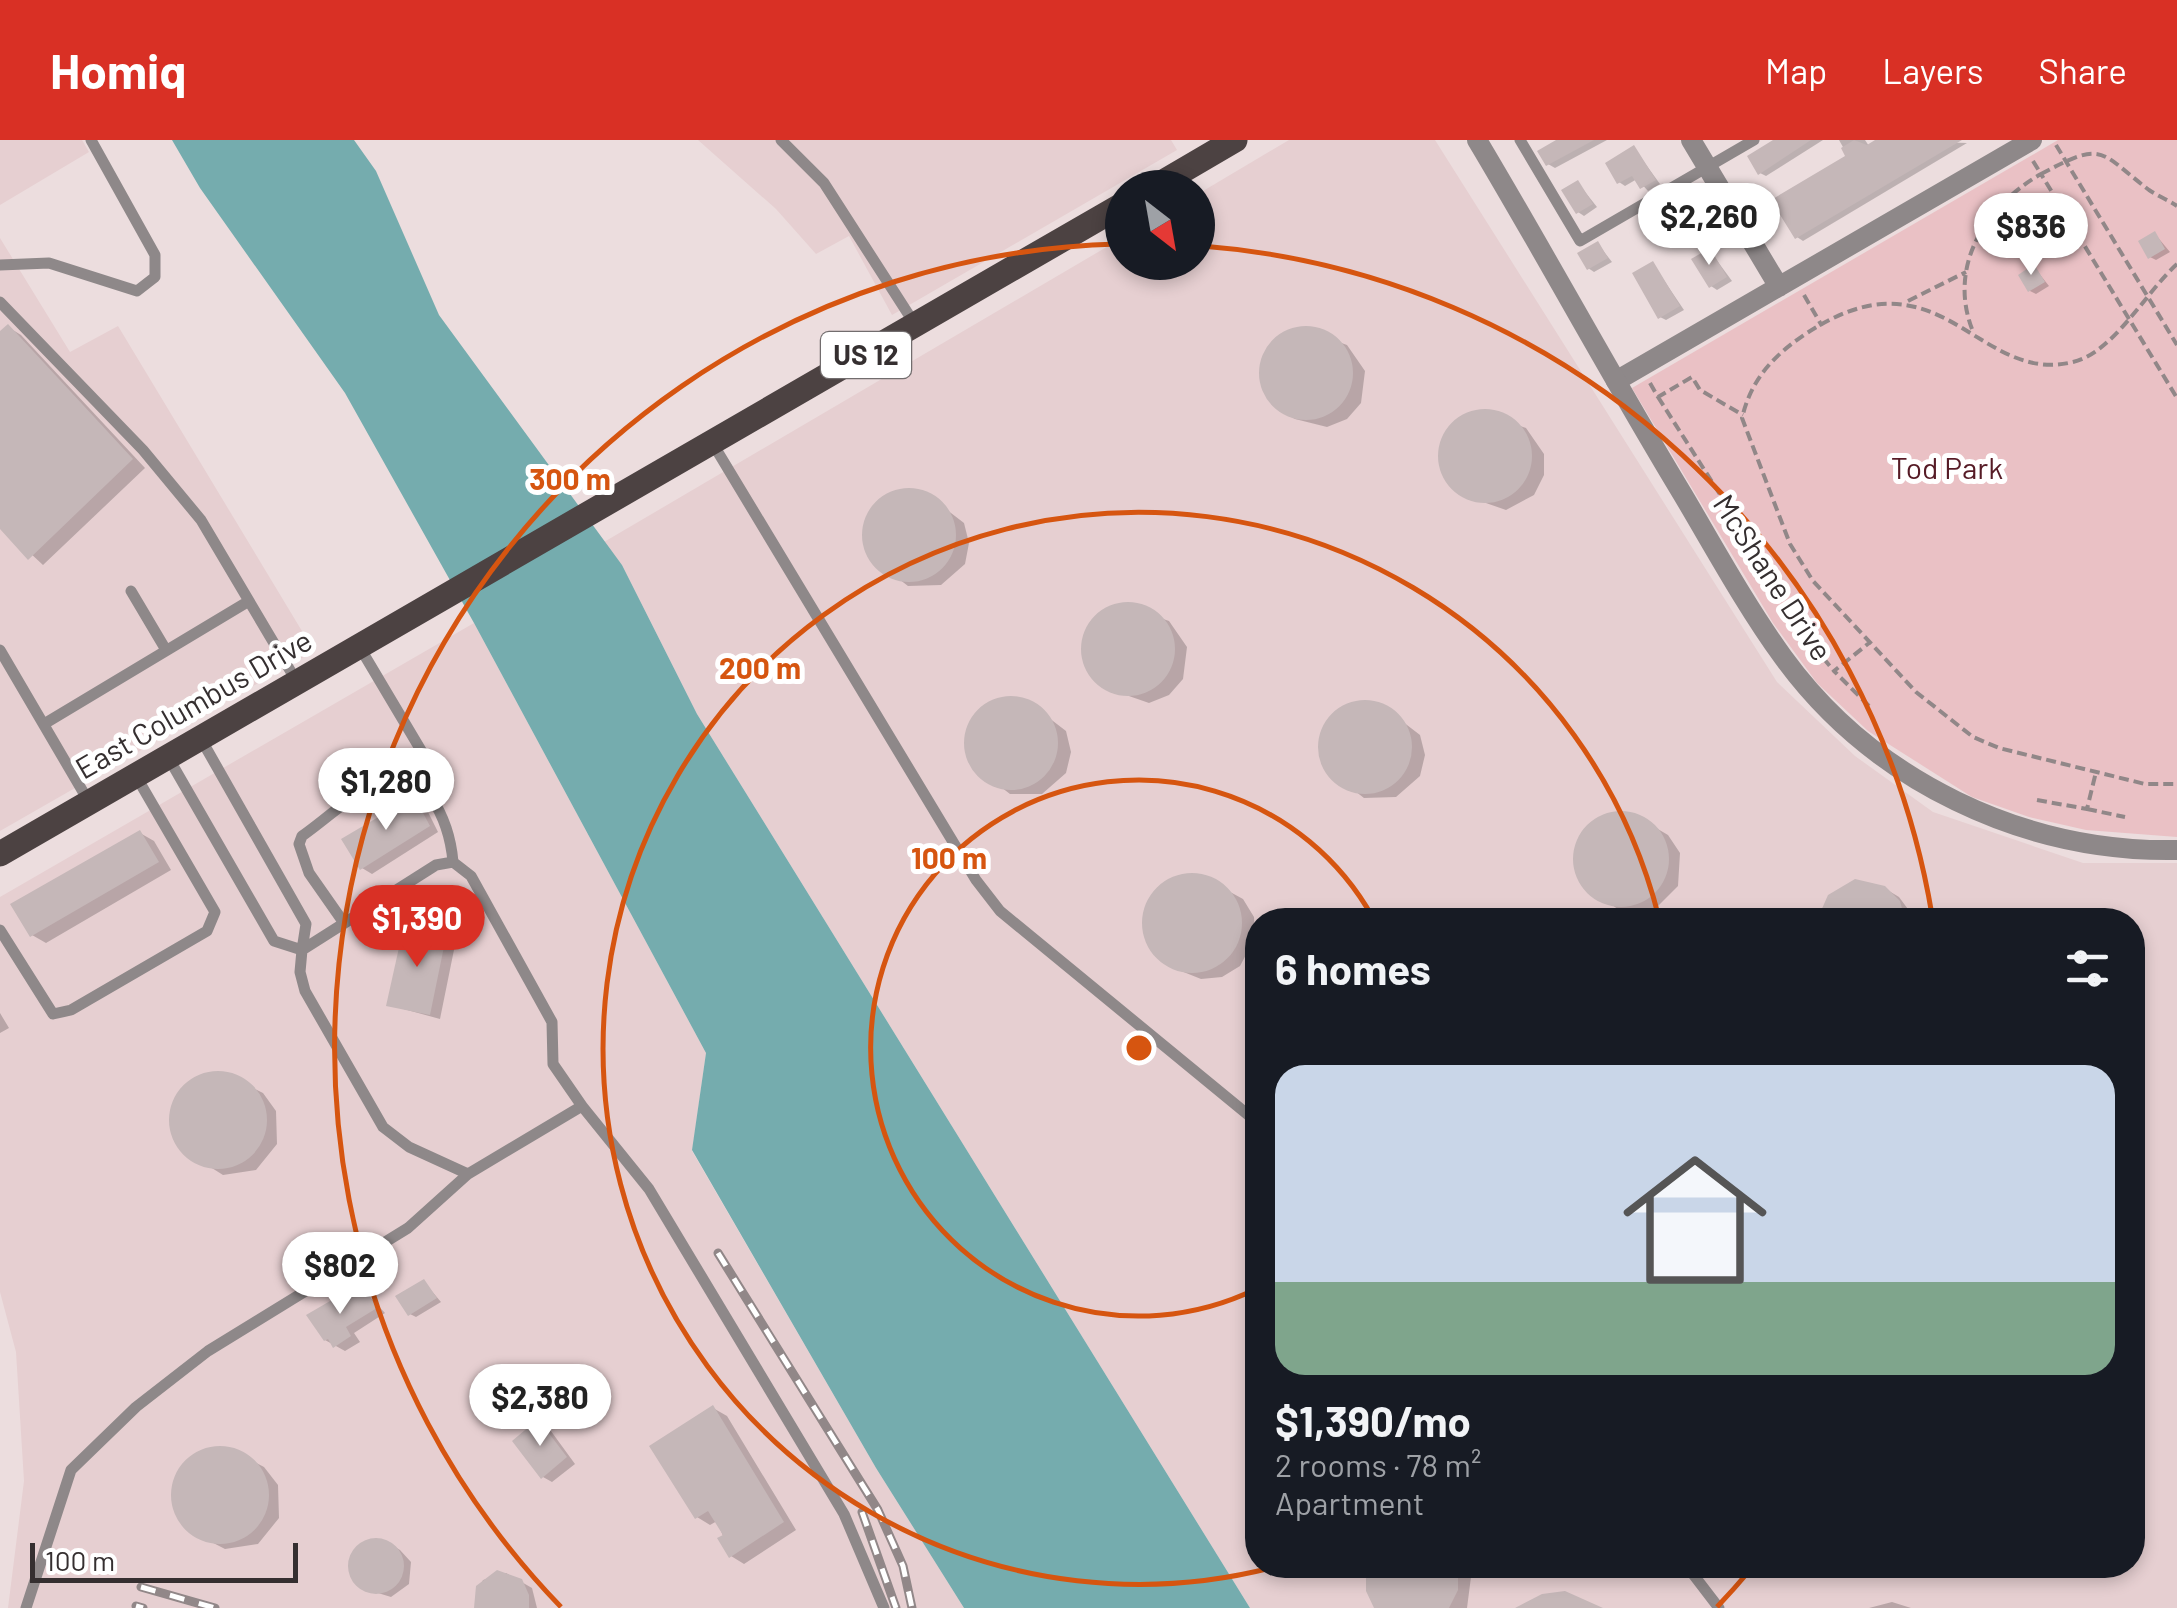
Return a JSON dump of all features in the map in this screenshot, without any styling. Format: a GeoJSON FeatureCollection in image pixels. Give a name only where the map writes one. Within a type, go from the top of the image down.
{"type":"FeatureCollection","features":[{"type":"Feature","properties":{"kind":"main road"},"geometry":{"type":"LineString","coordinates":[[1184,170],[1235,140]]}},
{"type":"Feature","properties":{"kind":"main road","name":"US 12"},"geometry":{"type":"LineString","coordinates":[[712,444],[1105,215]]}},
{"type":"Feature","properties":{"kind":"main road","name":"East Columbus Drive"},"geometry":{"type":"LineString","coordinates":[[0,854],[712,444]]}},
{"type":"Feature","properties":{"kind":"street","name":"McShane Drive"},"geometry":{"type":"LineString","coordinates":[[1476,140],[1774,643],[1846,728],[1929,786],[1994,818],[2083,844],[2177,850]]}},
{"type":"Feature","properties":{"kind":"street"},"geometry":{"type":"LineString","coordinates":[[1690,140],[1786,282]]}},
{"type":"Feature","properties":{"kind":"street"},"geometry":{"type":"LineString","coordinates":[[1616,381],[1786,282],[2032,150]]}},
{"type":"Feature","properties":{"kind":"lane"},"geometry":{"type":"LineString","coordinates":[[0,265],[49,263],[137,291],[155,277],[155,256],[92,140]]}},
{"type":"Feature","properties":{"kind":"lane"},"geometry":{"type":"LineString","coordinates":[[781,140],[824,183],[916,326]]}},
{"type":"Feature","properties":{"kind":"lane"},"geometry":{"type":"LineString","coordinates":[[1520,140],[1580,241],[1754,140]]}},
{"type":"Feature","properties":{"kind":"lane"},"geometry":{"type":"LineString","coordinates":[[0,302],[144,450],[201,520],[296,682]]}},
{"type":"Feature","properties":{"kind":"lane"},"geometry":{"type":"LineString","coordinates":[[712,444],[976,880],[1000,911],[1245,1112]]}},
{"type":"Feature","properties":{"kind":"lane"},"geometry":{"type":"LineString","coordinates":[[131,591],[166,650]]}},
{"type":"Feature","properties":{"kind":"lane"},"geometry":{"type":"LineString","coordinates":[[44,724],[249,600]]}},
{"type":"Feature","properties":{"kind":"lane"},"geometry":{"type":"LineString","coordinates":[[359,646],[425,757],[417,780],[450,836],[453,862],[471,876],[552,1022],[553,1064],[649,1189],[844,1514],[884,1608]]}},
{"type":"Feature","properties":{"kind":"lane"},"geometry":{"type":"LineString","coordinates":[[0,650],[90,803]]}},
{"type":"Feature","properties":{"kind":"lane"},"geometry":{"type":"LineString","coordinates":[[201,739],[306,924],[300,972],[305,991],[382,1127],[409,1148],[468,1174]]}},
{"type":"Feature","properties":{"kind":"lane"},"geometry":{"type":"LineString","coordinates":[[168,758],[274,941],[302,950],[436,865],[453,862]]}},
{"type":"Feature","properties":{"kind":"lane"},"geometry":{"type":"LineString","coordinates":[[0,930],[52,1014],[71,1010],[207,931],[216,912],[136,776]]}},
{"type":"Feature","properties":{"kind":"lane"},"geometry":{"type":"LineString","coordinates":[[344,924],[310,873],[298,844],[302,836],[384,779],[417,780]]}},
{"type":"Feature","properties":{"kind":"lane"},"geometry":{"type":"LineString","coordinates":[[26,1608],[70,1470],[136,1407],[208,1351],[408,1228],[468,1174],[582,1106]]}},
{"type":"Feature","properties":{"kind":"lane"},"geometry":{"type":"LineString","coordinates":[[1696,1578],[1720,1608]]}},
{"type":"Feature","properties":{"kind":"path"},"geometry":{"type":"LineString","coordinates":[[2056,145],[2177,346]]}},
{"type":"Feature","properties":{"kind":"path"},"geometry":{"type":"LineString","coordinates":[[2032,150],[2041,174],[2177,398]]}},
{"type":"Feature","properties":{"kind":"path"},"geometry":{"type":"LineString","coordinates":[[1974,333],[1961,290],[1981,229],[2000,202],[2041,174],[2086,152],[2108,154],[2151,192],[2177,206]]}},
{"type":"Feature","properties":{"kind":"path"},"geometry":{"type":"LineString","coordinates":[[1904,302],[1938,312],[2016,358],[2043,364],[2074,362],[2098,350],[2177,265]]}},
{"type":"Feature","properties":{"kind":"path"},"geometry":{"type":"LineString","coordinates":[[1966,272],[1904,302],[1870,306],[1822,326],[1778,353],[1757,379],[1743,416],[1750,447],[1790,544],[1813,581],[1916,692],[1973,737],[2145,784],[2177,784]]}},
{"type":"Feature","properties":{"kind":"path"},"geometry":{"type":"LineString","coordinates":[[1786,282],[1822,326]]}},
{"type":"Feature","properties":{"kind":"path"},"geometry":{"type":"LineString","coordinates":[[1640,367],[1721,496]]}},
{"type":"Feature","properties":{"kind":"path"},"geometry":{"type":"LineString","coordinates":[[1658,397],[1692,377],[1700,390],[1743,416]]}},
{"type":"Feature","properties":{"kind":"path"},"geometry":{"type":"LineString","coordinates":[[1804,634],[1869,706]]}},
{"type":"Feature","properties":{"kind":"path"},"geometry":{"type":"LineString","coordinates":[[1834,671],[1869,643]]}},
{"type":"Feature","properties":{"kind":"path"},"geometry":{"type":"LineString","coordinates":[[2087,809],[2096,772]]}},
{"type":"Feature","properties":{"kind":"path"},"geometry":{"type":"LineString","coordinates":[[2037,800],[2125,817]]}},
{"type":"Feature","properties":{"kind":"shaded area"},"geometry":{"type":"Polygon","coordinates":[[[0,140],[82,140],[89,152],[0,205],[0,140]]]}},
{"type":"Feature","properties":{"kind":"shaded area"},"geometry":{"type":"Polygon","coordinates":[[[698,140],[1171,140],[1177,150],[1142,170],[1105,170],[1105,192],[892,315],[849,236],[816,254],[776,209],[698,140]]]}},
{"type":"Feature","properties":{"kind":"shaded area"},"geometry":{"type":"Polygon","coordinates":[[[1289,140],[1435,140],[1777,682],[1855,756],[1933,812],[2083,863],[2177,863],[2177,1608],[1250,1608],[697,714],[622,565],[604,542],[1105,248],[1105,280],[1215,280],[1215,184],[1289,140]]]}},
{"type":"Feature","properties":{"kind":"shaded area"},"geometry":{"type":"Polygon","coordinates":[[[0,238],[70,352],[118,326],[314,651],[0,831],[0,238]]]}},
{"type":"Feature","properties":{"kind":"shaded area"},"geometry":{"type":"Polygon","coordinates":[[[474,623],[706,1053],[692,1151],[876,1468],[964,1608],[8,1608],[24,1481],[16,1352],[0,1292],[0,897],[474,623]]]}},
{"type":"Feature","properties":{"kind":"green space","name":"Tod Park"},"geometry":{"type":"Polygon","coordinates":[[[2058,140],[2177,140],[2177,837],[2086,830],[2029,817],[1972,797],[1868,731],[1817,683],[1773,623],[1632,388],[2058,140]]]}},
{"type":"Feature","properties":{"kind":"water"},"geometry":{"type":"Polygon","coordinates":[[[172,140],[354,140],[376,171],[439,315],[622,565],[697,714],[1250,1608],[964,1608],[876,1468],[692,1150],[706,1053],[345,393],[200,188],[172,140]]]}},
{"type":"Feature","properties":{"kind":"building"},"geometry":{"type":"Polygon","coordinates":[[[1556,140],[1594,140],[1546,166],[1537,151],[1556,140]]]}},
{"type":"Feature","properties":{"kind":"building"},"geometry":{"type":"Polygon","coordinates":[[[1773,140],[1811,140],[1758,175],[1747,156],[1773,140]]]}},
{"type":"Feature","properties":{"kind":"building"},"geometry":{"type":"Polygon","coordinates":[[[1854,140],[1867,145],[1875,140],[1962,140],[1795,239],[1771,200],[1845,156],[1841,148],[1854,140]]]}},
{"type":"Feature","properties":{"kind":"building"},"geometry":{"type":"Polygon","coordinates":[[[1634,145],[1656,180],[1640,189],[1632,176],[1617,184],[1605,163],[1634,145]]]}},
{"type":"Feature","properties":{"kind":"building"},"geometry":{"type":"Polygon","coordinates":[[[1578,180],[1593,204],[1576,214],[1561,190],[1578,180]]]}},
{"type":"Feature","properties":{"kind":"building"},"geometry":{"type":"Polygon","coordinates":[[[1681,194],[1691,212],[1670,224],[1660,206],[1681,194]]]}},
{"type":"Feature","properties":{"kind":"building"},"geometry":{"type":"Polygon","coordinates":[[[2155,231],[2165,249],[2148,259],[2138,241],[2155,231]]]}},
{"type":"Feature","properties":{"kind":"building"},"geometry":{"type":"Polygon","coordinates":[[[1598,241],[1608,258],[1587,270],[1577,253],[1598,241]]]}},
{"type":"Feature","properties":{"kind":"building"},"geometry":{"type":"Polygon","coordinates":[[[1710,248],[1727,277],[1709,288],[1691,259],[1710,248]]]}},
{"type":"Feature","properties":{"kind":"building"},"geometry":{"type":"Polygon","coordinates":[[[1653,261],[1680,306],[1658,319],[1632,273],[1653,261]]]}},
{"type":"Feature","properties":{"kind":"building"},"geometry":{"type":"Polygon","coordinates":[[[2034,264],[2045,282],[2028,292],[2018,275],[2034,264]]]}},
{"type":"Feature","properties":{"kind":"building"},"geometry":{"type":"Polygon","coordinates":[[[8,324],[133,459],[28,560],[0,529],[0,331],[8,324]]]}},
{"type":"Feature","properties":{"kind":"building"},"geometry":{"type":"Polygon","coordinates":[[[1297,326],[1315,326],[1340,339],[1350,355],[1350,391],[1340,407],[1315,420],[1297,420],[1272,407],[1259,382],[1259,364],[1272,339],[1297,326]]]}},
{"type":"Feature","properties":{"kind":"building"},"geometry":{"type":"Polygon","coordinates":[[[1476,409],[1494,409],[1519,422],[1529,438],[1529,474],[1519,490],[1494,503],[1476,503],[1451,490],[1438,465],[1438,447],[1451,422],[1476,409]]]}},
{"type":"Feature","properties":{"kind":"building"},"geometry":{"type":"Polygon","coordinates":[[[900,488],[918,488],[943,501],[953,517],[953,553],[943,569],[918,582],[900,582],[875,569],[862,544],[862,526],[875,501],[900,488]]]}},
{"type":"Feature","properties":{"kind":"building"},"geometry":{"type":"Polygon","coordinates":[[[1128,602],[1146,605],[1162,615],[1172,631],[1172,667],[1162,683],[1146,693],[1128,696],[1110,693],[1094,683],[1084,667],[1081,649],[1084,631],[1094,615],[1110,605],[1128,602]]]}},
{"type":"Feature","properties":{"kind":"building"},"geometry":{"type":"Polygon","coordinates":[[[1002,696],[1020,696],[1045,709],[1055,725],[1055,761],[1045,777],[1020,790],[1002,790],[977,777],[964,752],[964,734],[977,709],[1002,696]]]}},
{"type":"Feature","properties":{"kind":"building"},"geometry":{"type":"Polygon","coordinates":[[[1365,700],[1383,703],[1399,713],[1409,729],[1409,765],[1399,781],[1383,791],[1365,794],[1347,791],[1331,781],[1321,765],[1318,747],[1321,729],[1331,713],[1347,703],[1365,700]]]}},
{"type":"Feature","properties":{"kind":"building"},"geometry":{"type":"Polygon","coordinates":[[[414,796],[430,826],[360,870],[341,839],[414,796]]]}},
{"type":"Feature","properties":{"kind":"building"},"geometry":{"type":"Polygon","coordinates":[[[1621,811],[1640,814],[1655,825],[1666,840],[1666,878],[1655,893],[1640,904],[1621,907],[1602,904],[1587,893],[1576,878],[1573,859],[1576,840],[1587,825],[1602,814],[1621,811]]]}},
{"type":"Feature","properties":{"kind":"building"},"geometry":{"type":"Polygon","coordinates":[[[140,830],[159,862],[30,937],[10,904],[140,830]]]}},
{"type":"Feature","properties":{"kind":"building"},"geometry":{"type":"Polygon","coordinates":[[[1192,873],[1211,877],[1228,887],[1238,904],[1242,923],[1238,942],[1228,959],[1211,969],[1192,973],[1173,969],[1156,959],[1146,942],[1142,923],[1146,904],[1156,887],[1173,877],[1192,873]]]}},
{"type":"Feature","properties":{"kind":"building"},"geometry":{"type":"Polygon","coordinates":[[[1855,879],[1885,886],[1902,908],[1822,908],[1828,895],[1855,879]]]}},
{"type":"Feature","properties":{"kind":"building"},"geometry":{"type":"Polygon","coordinates":[[[404,925],[447,932],[430,1015],[386,1006],[404,925]]]}},
{"type":"Feature","properties":{"kind":"building"},"geometry":{"type":"Polygon","coordinates":[[[218,1071],[237,1075],[253,1085],[263,1101],[267,1120],[263,1139],[253,1155],[237,1165],[218,1169],[199,1165],[183,1155],[173,1139],[169,1120],[173,1101],[183,1085],[199,1075],[218,1071]]]}},
{"type":"Feature","properties":{"kind":"building"},"geometry":{"type":"Polygon","coordinates":[[[424,1279],[437,1298],[408,1316],[395,1296],[424,1279]]]}},
{"type":"Feature","properties":{"kind":"building"},"geometry":{"type":"Polygon","coordinates":[[[365,1289],[377,1308],[346,1327],[351,1336],[333,1348],[306,1315],[337,1297],[342,1303],[365,1289]]]}},
{"type":"Feature","properties":{"kind":"building"},"geometry":{"type":"Polygon","coordinates":[[[713,1405],[784,1522],[729,1558],[717,1538],[723,1535],[708,1511],[695,1519],[649,1446],[713,1405]]]}},
{"type":"Feature","properties":{"kind":"building"},"geometry":{"type":"Polygon","coordinates":[[[538,1419],[567,1457],[541,1479],[512,1441],[538,1419]]]}},
{"type":"Feature","properties":{"kind":"building"},"geometry":{"type":"Polygon","coordinates":[[[220,1446],[239,1450],[255,1460],[265,1476],[269,1495],[265,1514],[255,1530],[239,1540],[220,1544],[201,1540],[185,1530],[175,1514],[171,1495],[175,1476],[185,1460],[201,1450],[220,1446]]]}},
{"type":"Feature","properties":{"kind":"building"},"geometry":{"type":"Polygon","coordinates":[[[376,1538],[396,1546],[404,1566],[396,1586],[376,1594],[356,1586],[348,1566],[356,1546],[376,1538]]]}},
{"type":"Feature","properties":{"kind":"building"},"geometry":{"type":"Polygon","coordinates":[[[497,1570],[522,1579],[529,1595],[529,1608],[474,1608],[476,1586],[497,1570]]]}},
{"type":"Feature","properties":{"kind":"building"},"geometry":{"type":"Polygon","coordinates":[[[1366,1578],[1458,1578],[1458,1590],[1449,1608],[1374,1608],[1366,1591],[1366,1578]]]}},
{"type":"Feature","properties":{"kind":"building"},"geometry":{"type":"Polygon","coordinates":[[[1565,1591],[1603,1608],[1515,1608],[1542,1594],[1565,1591]]]}},
{"type":"Feature","properties":{"kind":"railway"},"geometry":{"type":"LineString","coordinates":[[718,1253],[878,1510],[903,1566],[912,1608]]}},
{"type":"Feature","properties":{"kind":"railway"},"geometry":{"type":"LineString","coordinates":[[862,1512],[896,1608]]}},
{"type":"Feature","properties":{"kind":"railway"},"geometry":{"type":"LineString","coordinates":[[141,1587],[215,1608]]}},
{"type":"Feature","properties":{"kind":"railway"},"geometry":{"type":"LineString","coordinates":[[136,1606],[143,1608]]}}]}
